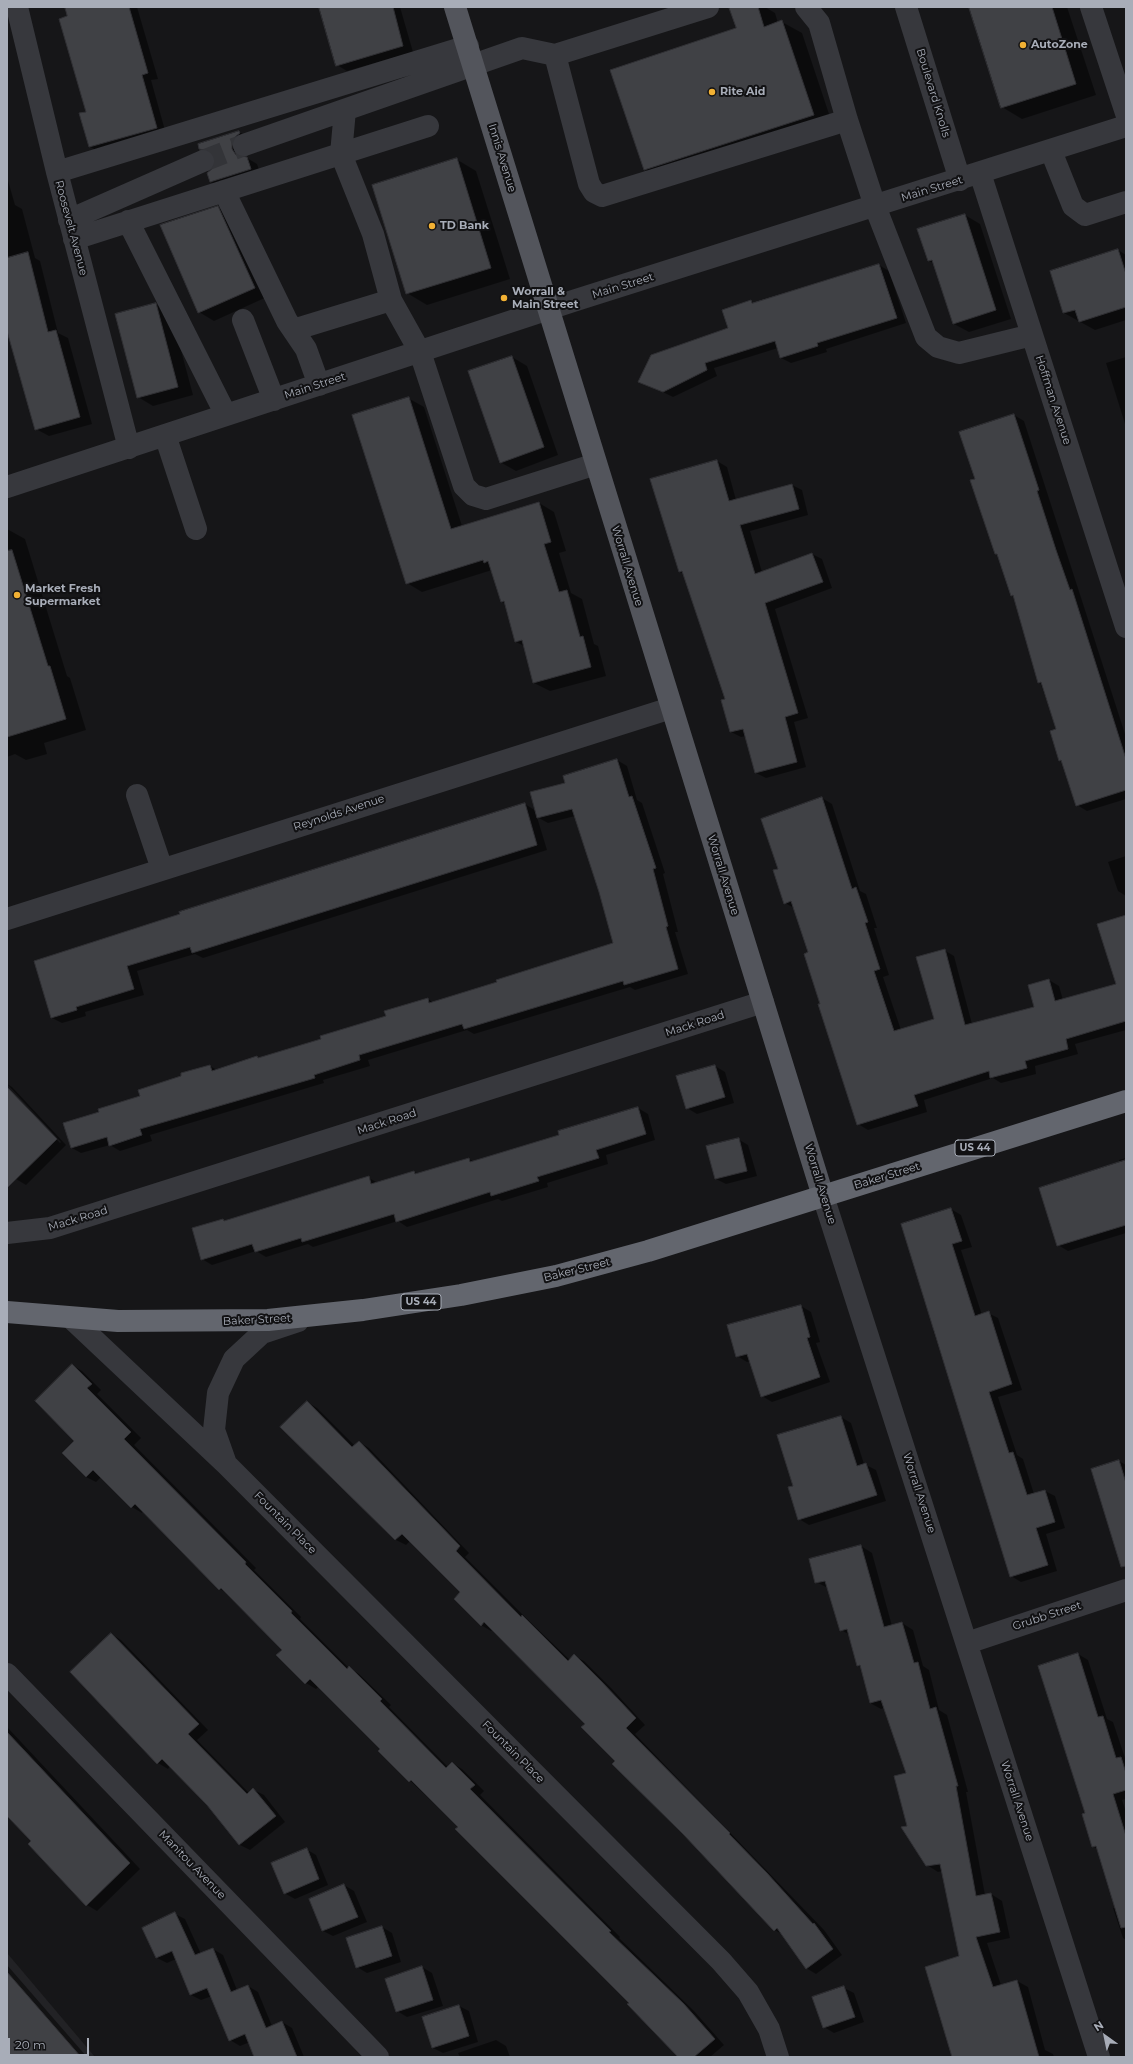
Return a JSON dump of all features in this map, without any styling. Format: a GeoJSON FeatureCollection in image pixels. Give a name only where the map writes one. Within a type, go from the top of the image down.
{"type":"FeatureCollection","features":[{"type":"Feature","properties":{"kind":"highway","name":"Baker Street"},"geometry":{"type":"LineString","coordinates":[[7,1312],[118,1321],[212,1322],[268,1320],[315,1316],[412,1304],[549,1277],[633,1255],[1126,1101]]}},
{"type":"Feature","properties":{"kind":"main road","name":"Innis Avenue"},"geometry":{"type":"LineString","coordinates":[[455,7],[548,310]]}},
{"type":"Feature","properties":{"kind":"main road","name":"Worrall Avenue"},"geometry":{"type":"LineString","coordinates":[[548,310],[823,1196]]}},
{"type":"Feature","properties":{"kind":"street","name":"Roosevelt Avenue"},"geometry":{"type":"LineString","coordinates":[[17,7],[56,172],[129,448]]}},
{"type":"Feature","properties":{"kind":"street"},"geometry":{"type":"LineString","coordinates":[[56,172],[470,55],[522,48],[556,55],[708,7]]}},
{"type":"Feature","properties":{"kind":"street"},"geometry":{"type":"LineString","coordinates":[[806,7],[819,23],[847,120],[875,206],[926,337],[938,347],[959,353],[1032,335]]}},
{"type":"Feature","properties":{"kind":"street","name":"Boulevard Knolls"},"geometry":{"type":"LineString","coordinates":[[906,7],[970,176]]}},
{"type":"Feature","properties":{"kind":"street"},"geometry":{"type":"LineString","coordinates":[[1091,7],[1126,113]]}},
{"type":"Feature","properties":{"kind":"street"},"geometry":{"type":"LineString","coordinates":[[244,145],[345,110],[470,55]]}},
{"type":"Feature","properties":{"kind":"street"},"geometry":{"type":"LineString","coordinates":[[556,55],[589,184],[594,192],[602,196],[847,120]]}},
{"type":"Feature","properties":{"kind":"street"},"geometry":{"type":"LineString","coordinates":[[345,110],[341,154],[373,234],[391,300],[420,352],[464,486],[473,495],[486,499],[596,464]]}},
{"type":"Feature","properties":{"kind":"street"},"geometry":{"type":"LineString","coordinates":[[72,229],[128,221],[428,126]]}},
{"type":"Feature","properties":{"kind":"street","name":"Main Street"},"geometry":{"type":"LineString","coordinates":[[7,487],[548,310],[1126,126]]}},
{"type":"Feature","properties":{"kind":"street"},"geometry":{"type":"LineString","coordinates":[[1051,151],[1073,206],[1085,215],[1126,202]]}},
{"type":"Feature","properties":{"kind":"street"},"geometry":{"type":"LineString","coordinates":[[72,229],[203,161]]}},
{"type":"Feature","properties":{"kind":"street","name":"Hoffman Avenue"},"geometry":{"type":"LineString","coordinates":[[970,176],[1032,335],[1126,626]]}},
{"type":"Feature","properties":{"kind":"street"},"geometry":{"type":"LineString","coordinates":[[224,191],[293,330],[306,349],[319,385]]}},
{"type":"Feature","properties":{"kind":"street"},"geometry":{"type":"LineString","coordinates":[[128,221],[226,415]]}},
{"type":"Feature","properties":{"kind":"street"},"geometry":{"type":"LineString","coordinates":[[293,330],[391,300]]}},
{"type":"Feature","properties":{"kind":"street"},"geometry":{"type":"LineString","coordinates":[[243,320],[274,400]]}},
{"type":"Feature","properties":{"kind":"street"},"geometry":{"type":"LineString","coordinates":[[165,435],[196,529]]}},
{"type":"Feature","properties":{"kind":"street","name":"Reynolds Avenue"},"geometry":{"type":"LineString","coordinates":[[7,919],[671,708]]}},
{"type":"Feature","properties":{"kind":"street"},"geometry":{"type":"LineString","coordinates":[[137,795],[162,869]]}},
{"type":"Feature","properties":{"kind":"street","name":"Mack Road"},"geometry":{"type":"LineString","coordinates":[[8,1234],[50,1228],[763,1002]]}},
{"type":"Feature","properties":{"kind":"street","name":"Worrall Avenue"},"geometry":{"type":"LineString","coordinates":[[823,1196],[1099,2057]]}},
{"type":"Feature","properties":{"kind":"street","name":"Fountain Place"},"geometry":{"type":"LineString","coordinates":[[226,1464],[214,1430],[218,1393],[234,1359],[262,1333],[315,1316]]}},
{"type":"Feature","properties":{"kind":"street","name":"Fountain Place"},"geometry":{"type":"LineString","coordinates":[[70,1318],[226,1464],[721,1961],[748,1992],[769,2029],[778,2057]]}},
{"type":"Feature","properties":{"kind":"street","name":"Grubb Street"},"geometry":{"type":"LineString","coordinates":[[967,1643],[1126,1590]]}},
{"type":"Feature","properties":{"kind":"street","name":"Manitou Avenue"},"geometry":{"type":"LineString","coordinates":[[7,1674],[378,2057]]}},
{"type":"Feature","properties":{"kind":"shaded area"},"geometry":{"type":"Polygon","coordinates":[[[7,1953],[95,2057],[7,2057],[7,1953]]]}},
{"type":"Feature","properties":{"kind":"building"},"geometry":{"type":"Polygon","coordinates":[[[65,7],[129,7],[148,73],[142,75],[157,128],[89,147],[79,113],[86,112],[59,19],[67,16],[65,7]]]}},
{"type":"Feature","properties":{"kind":"building"},"geometry":{"type":"Polygon","coordinates":[[[319,7],[393,7],[403,46],[336,66],[319,7]]]}},
{"type":"Feature","properties":{"kind":"building","name":"Rite Aid"},"geometry":{"type":"Polygon","coordinates":[[[729,7],[758,7],[764,27],[782,20],[814,115],[644,170],[610,70],[736,28],[729,7]]]}},
{"type":"Feature","properties":{"kind":"building","name":"AutoZone"},"geometry":{"type":"Polygon","coordinates":[[[969,7],[1052,7],[1076,84],[1001,108],[969,7]]]}},
{"type":"Feature","properties":{"kind":"building"},"geometry":{"type":"Polygon","coordinates":[[[239,131],[240,133],[232,142],[232,149],[236,155],[247,157],[251,169],[210,182],[207,173],[213,168],[215,156],[210,151],[199,149],[198,144],[239,131]]]}},
{"type":"Feature","properties":{"kind":"building","name":"TD Bank"},"geometry":{"type":"Polygon","coordinates":[[[457,158],[491,268],[406,294],[372,185],[457,158]]]}},
{"type":"Feature","properties":{"kind":"building"},"geometry":{"type":"Polygon","coordinates":[[[218,206],[255,288],[198,313],[160,225],[218,206]]]}},
{"type":"Feature","properties":{"kind":"building"},"geometry":{"type":"Polygon","coordinates":[[[965,214],[996,310],[953,324],[932,260],[928,261],[917,229],[965,214]]]}},
{"type":"Feature","properties":{"kind":"building"},"geometry":{"type":"Polygon","coordinates":[[[1118,249],[1126,274],[1126,307],[1079,322],[1075,310],[1063,313],[1050,271],[1118,249]]]}},
{"type":"Feature","properties":{"kind":"building"},"geometry":{"type":"Polygon","coordinates":[[[28,252],[48,332],[56,330],[80,417],[35,430],[7,331],[7,258],[28,252]]]}},
{"type":"Feature","properties":{"kind":"building"},"geometry":{"type":"Polygon","coordinates":[[[879,264],[897,318],[817,343],[818,346],[780,358],[775,341],[705,363],[707,370],[663,392],[638,382],[651,355],[728,328],[722,310],[751,300],[752,303],[879,264]]]}},
{"type":"Feature","properties":{"kind":"building"},"geometry":{"type":"Polygon","coordinates":[[[156,303],[178,387],[137,398],[115,314],[156,303]]]}},
{"type":"Feature","properties":{"kind":"building"},"geometry":{"type":"Polygon","coordinates":[[[512,356],[544,447],[500,463],[468,371],[512,356]]]}},
{"type":"Feature","properties":{"kind":"building"},"geometry":{"type":"Polygon","coordinates":[[[409,397],[451,529],[539,502],[551,542],[544,544],[559,592],[567,590],[580,637],[583,636],[591,667],[533,683],[522,640],[515,642],[504,601],[501,602],[488,561],[484,563],[483,560],[406,584],[352,415],[409,397]]]}},
{"type":"Feature","properties":{"kind":"building"},"geometry":{"type":"Polygon","coordinates":[[[1014,414],[1039,490],[1037,491],[1056,550],[1070,590],[1072,589],[1126,759],[1126,790],[1076,806],[1061,760],[1059,761],[1050,731],[1056,729],[1041,682],[1038,683],[1013,595],[1011,596],[997,554],[995,554],[970,480],[975,479],[959,432],[1014,414]]]}},
{"type":"Feature","properties":{"kind":"building"},"geometry":{"type":"Polygon","coordinates":[[[717,460],[729,501],[792,484],[799,509],[740,525],[755,574],[812,553],[823,582],[765,603],[798,713],[785,717],[797,762],[755,773],[743,729],[730,732],[721,700],[725,699],[682,571],[679,572],[650,479],[717,460]]]}},
{"type":"Feature","properties":{"kind":"building","name":"Market Fresh Supermarket"},"geometry":{"type":"Polygon","coordinates":[[[12,550],[66,719],[7,737],[7,551],[12,550]]]}},
{"type":"Feature","properties":{"kind":"building"},"geometry":{"type":"Polygon","coordinates":[[[617,759],[629,797],[632,796],[656,868],[653,869],[668,926],[666,927],[678,969],[624,985],[623,981],[464,1029],[462,1024],[359,1055],[360,1060],[314,1075],[315,1078],[140,1129],[142,1135],[109,1146],[107,1137],[71,1148],[63,1123],[99,1112],[98,1109],[140,1096],[138,1090],[181,1076],[181,1073],[210,1065],[212,1071],[257,1056],[258,1058],[321,1039],[320,1036],[386,1016],[384,1011],[428,998],[429,1003],[613,943],[599,892],[572,809],[537,818],[530,792],[565,783],[563,776],[617,759]]]}},
{"type":"Feature","properties":{"kind":"building"},"geometry":{"type":"Polygon","coordinates":[[[822,797],[852,889],[856,887],[868,922],[865,923],[880,969],[874,971],[894,1031],[934,1019],[916,957],[945,949],[965,1025],[1034,1007],[1028,985],[1049,979],[1055,1001],[1116,984],[1097,924],[1126,915],[1126,1021],[1066,1039],[1068,1049],[1025,1061],[1027,1068],[990,1078],[989,1071],[914,1095],[918,1106],[857,1125],[818,1004],[820,1004],[804,954],[808,952],[791,901],[784,904],[773,870],[778,869],[761,819],[822,797]]]}},
{"type":"Feature","properties":{"kind":"building"},"geometry":{"type":"Polygon","coordinates":[[[525,803],[537,845],[192,953],[190,947],[127,966],[134,989],[76,1007],[77,1010],[51,1018],[34,961],[180,914],[179,912],[525,803]]]}},
{"type":"Feature","properties":{"kind":"building"},"geometry":{"type":"Polygon","coordinates":[[[715,1065],[725,1097],[686,1109],[676,1076],[715,1065]]]}},
{"type":"Feature","properties":{"kind":"building"},"geometry":{"type":"Polygon","coordinates":[[[7,1087],[57,1139],[7,1188],[7,1087]]]}},
{"type":"Feature","properties":{"kind":"building"},"geometry":{"type":"Polygon","coordinates":[[[638,1107],[646,1134],[596,1150],[599,1158],[537,1177],[539,1181],[491,1196],[490,1192],[396,1222],[394,1214],[302,1242],[301,1238],[255,1252],[252,1244],[201,1260],[192,1228],[223,1219],[224,1221],[369,1176],[371,1184],[414,1171],[415,1174],[469,1158],[470,1162],[559,1135],[558,1131],[638,1107]]]}},
{"type":"Feature","properties":{"kind":"building"},"geometry":{"type":"Polygon","coordinates":[[[739,1138],[747,1171],[715,1179],[706,1146],[739,1138]]]}},
{"type":"Feature","properties":{"kind":"building"},"geometry":{"type":"Polygon","coordinates":[[[1126,1160],[1126,1225],[1057,1246],[1039,1188],[1126,1160]]]}},
{"type":"Feature","properties":{"kind":"building"},"geometry":{"type":"Polygon","coordinates":[[[951,1208],[962,1241],[952,1244],[975,1316],[989,1311],[1012,1384],[989,1392],[1009,1453],[1013,1452],[1027,1495],[1045,1490],[1055,1522],[1036,1528],[1048,1565],[1010,1577],[901,1224],[951,1208]]]}},
{"type":"Feature","properties":{"kind":"building"},"geometry":{"type":"Polygon","coordinates":[[[801,1305],[810,1337],[807,1338],[820,1377],[761,1397],[747,1354],[736,1357],[727,1325],[801,1305]]]}},
{"type":"Feature","properties":{"kind":"building"},"geometry":{"type":"Polygon","coordinates":[[[72,1364],[92,1384],[87,1388],[131,1432],[124,1439],[246,1562],[245,1564],[292,1611],[291,1613],[347,1669],[349,1666],[382,1699],[380,1701],[446,1768],[452,1762],[475,1785],[470,1789],[611,1931],[609,1932],[684,2004],[715,2039],[694,2057],[678,2057],[627,2004],[629,2003],[455,1829],[458,1827],[411,1780],[409,1782],[378,1751],[380,1749],[310,1679],[305,1684],[276,1655],[282,1650],[221,1588],[219,1590],[135,1504],[131,1508],[93,1470],[86,1477],[62,1453],[74,1441],[35,1401],[72,1364]]]}},
{"type":"Feature","properties":{"kind":"building"},"geometry":{"type":"Polygon","coordinates":[[[307,1401],[352,1447],[359,1441],[460,1546],[456,1551],[521,1617],[522,1615],[568,1661],[574,1654],[602,1682],[636,1718],[626,1728],[730,1833],[729,1834],[813,1924],[814,1923],[833,1949],[806,1969],[777,1928],[774,1931],[683,1834],[612,1764],[615,1761],[581,1727],[585,1724],[484,1622],[481,1626],[454,1599],[460,1592],[402,1534],[395,1540],[280,1427],[307,1401]]]}},
{"type":"Feature","properties":{"kind":"building"},"geometry":{"type":"Polygon","coordinates":[[[841,1416],[857,1466],[866,1463],[877,1495],[798,1520],[788,1487],[793,1486],[777,1435],[841,1416]]]}},
{"type":"Feature","properties":{"kind":"building"},"geometry":{"type":"Polygon","coordinates":[[[1119,1460],[1126,1483],[1126,1566],[1121,1567],[1091,1469],[1119,1460]]]}},
{"type":"Feature","properties":{"kind":"building"},"geometry":{"type":"Polygon","coordinates":[[[861,1545],[884,1627],[902,1622],[914,1663],[918,1662],[930,1709],[936,1707],[958,1786],[956,1786],[976,1896],[991,1893],[1000,1932],[976,1937],[993,1987],[1017,1980],[1039,2057],[952,2057],[925,1967],[959,1956],[940,1864],[926,1866],[901,1827],[907,1826],[894,1776],[906,1773],[881,1700],[870,1703],[860,1665],[857,1666],[847,1629],[840,1631],[825,1581],[815,1583],[809,1559],[861,1545]]]}},
{"type":"Feature","properties":{"kind":"building"},"geometry":{"type":"Polygon","coordinates":[[[111,1633],[199,1724],[188,1734],[247,1794],[253,1788],[276,1816],[239,1845],[207,1805],[162,1759],[157,1764],[70,1672],[111,1633]]]}},
{"type":"Feature","properties":{"kind":"building"},"geometry":{"type":"Polygon","coordinates":[[[1078,1653],[1098,1717],[1103,1716],[1116,1758],[1121,1757],[1126,1773],[1126,1790],[1113,1794],[1126,1836],[1126,1927],[1121,1928],[1096,1846],[1092,1847],[1082,1814],[1085,1813],[1038,1666],[1078,1653]]]}},
{"type":"Feature","properties":{"kind":"building"},"geometry":{"type":"Polygon","coordinates":[[[7,1732],[130,1863],[86,1906],[28,1844],[31,1841],[7,1816],[7,1732]]]}},
{"type":"Feature","properties":{"kind":"building"},"geometry":{"type":"Polygon","coordinates":[[[307,1848],[319,1879],[284,1894],[271,1863],[307,1848]]]}},
{"type":"Feature","properties":{"kind":"building"},"geometry":{"type":"Polygon","coordinates":[[[344,1884],[358,1917],[322,1931],[309,1899],[344,1884]]]}},
{"type":"Feature","properties":{"kind":"building"},"geometry":{"type":"Polygon","coordinates":[[[175,1912],[195,1955],[213,1948],[231,1992],[248,1985],[266,2028],[282,2021],[297,2057],[254,2057],[245,2034],[229,2041],[207,1988],[190,1995],[172,1951],[156,1958],[142,1928],[175,1912]]]}},
{"type":"Feature","properties":{"kind":"building"},"geometry":{"type":"Polygon","coordinates":[[[382,1926],[392,1956],[356,1968],[346,1938],[382,1926]]]}},
{"type":"Feature","properties":{"kind":"building"},"geometry":{"type":"Polygon","coordinates":[[[422,1966],[433,2000],[396,2012],[385,1979],[422,1966]]]}},
{"type":"Feature","properties":{"kind":"building"},"geometry":{"type":"Polygon","coordinates":[[[7,1972],[81,2057],[7,2057],[7,1972]]]}},
{"type":"Feature","properties":{"kind":"building"},"geometry":{"type":"Polygon","coordinates":[[[844,1986],[855,2017],[823,2028],[812,1997],[844,1986]]]}},
{"type":"Feature","properties":{"kind":"building"},"geometry":{"type":"Polygon","coordinates":[[[459,2005],[469,2036],[432,2048],[422,2017],[459,2005]]]}},
{"type":"Feature","properties":{"kind":"tunnel"},"geometry":{"type":"LineString","coordinates":[[203,161],[244,145]]}},
{"type":"Feature","properties":{"kind":"place","name":"AutoZone"},"geometry":{"type":"Point","coordinates":[1023,45]}},
{"type":"Feature","properties":{"kind":"place","name":"Rite Aid"},"geometry":{"type":"Point","coordinates":[712,92]}},
{"type":"Feature","properties":{"kind":"place","name":"TD Bank"},"geometry":{"type":"Point","coordinates":[432,226]}},
{"type":"Feature","properties":{"kind":"place","name":"Worrall & Main Street"},"geometry":{"type":"Point","coordinates":[504,298]}},
{"type":"Feature","properties":{"kind":"place","name":"Market Fresh Supermarket"},"geometry":{"type":"Point","coordinates":[17,595]}}]}
